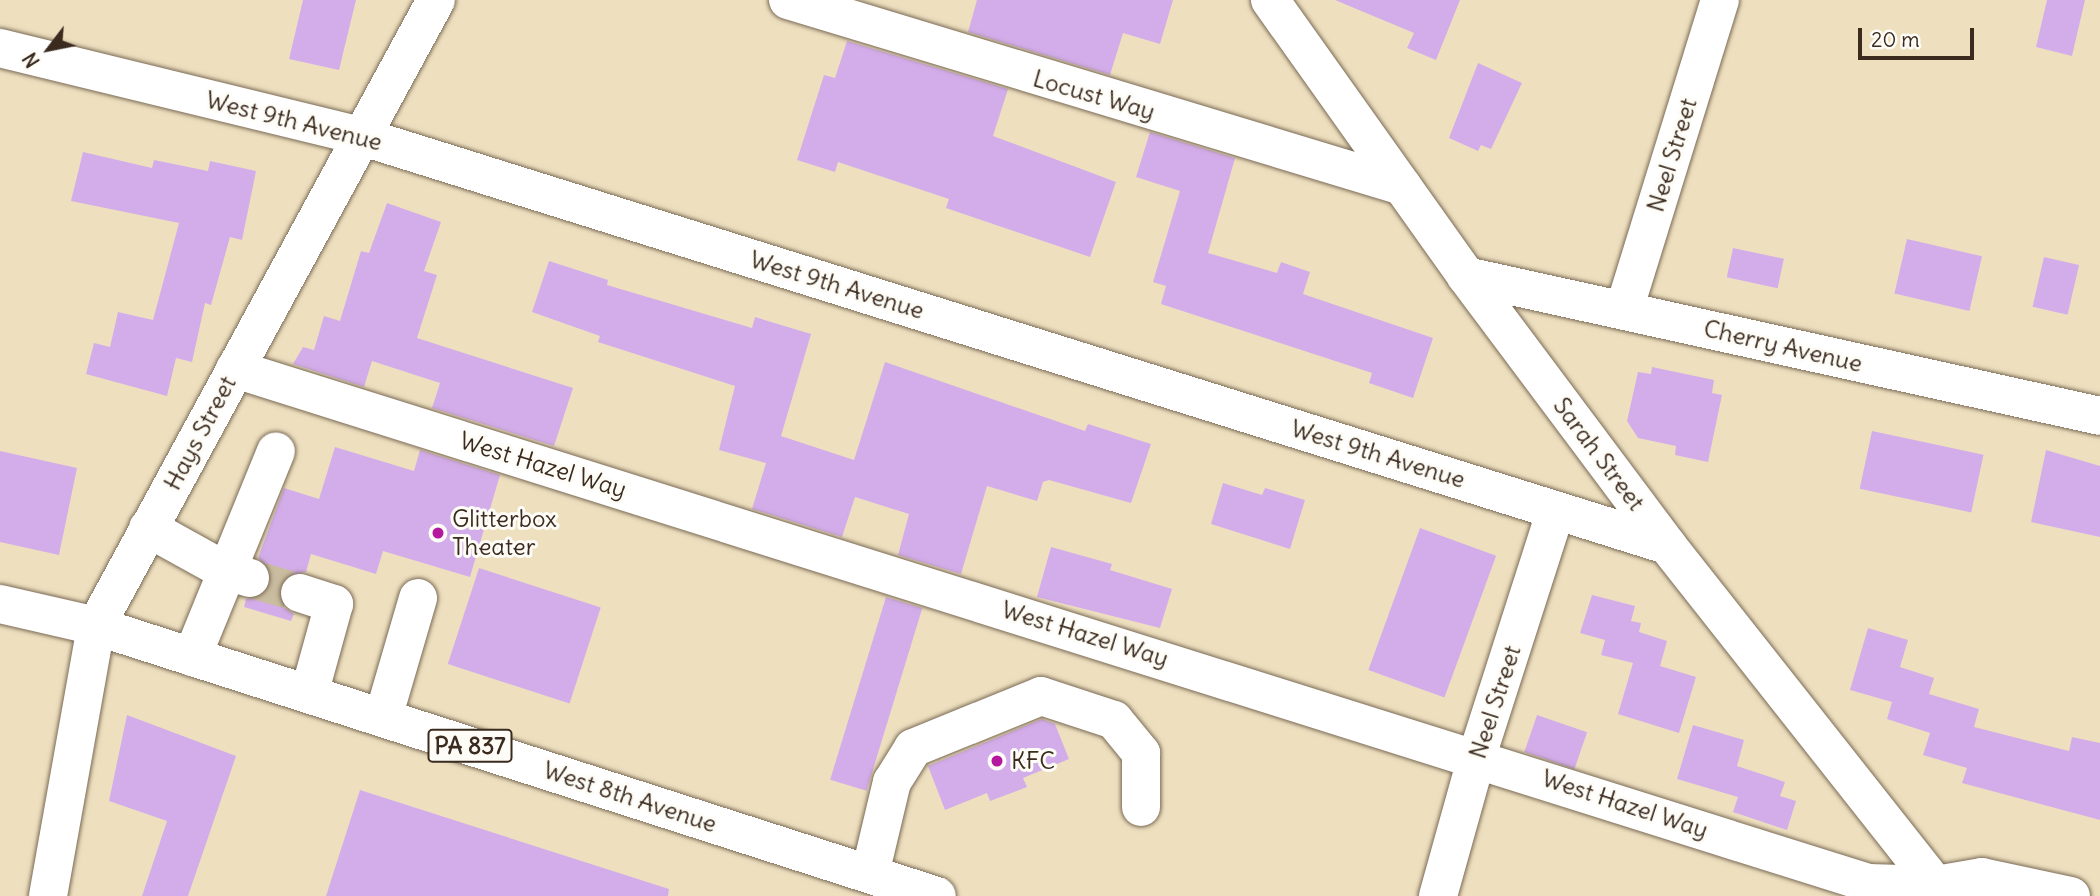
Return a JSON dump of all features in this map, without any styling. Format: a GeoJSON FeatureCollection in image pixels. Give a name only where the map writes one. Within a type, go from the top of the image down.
{"type":"FeatureCollection","features":[{"type":"Feature","properties":{"kind":"street","name":"Hays Street"},"geometry":{"type":"LineString","coordinates":[[48,896],[96,626],[436,0]]}},
{"type":"Feature","properties":{"kind":"street","name":"Locust Way"},"geometry":{"type":"LineString","coordinates":[[788,0],[1402,187]]}},
{"type":"Feature","properties":{"kind":"street","name":"Sarah Street"},"geometry":{"type":"LineString","coordinates":[[1270,0],[1466,276],[1667,545],[1940,891]]}},
{"type":"Feature","properties":{"kind":"street","name":"Neel Street"},"geometry":{"type":"LineString","coordinates":[[1624,310],[1720,0]]}},
{"type":"Feature","properties":{"kind":"street","name":"West 9th Avenue"},"geometry":{"type":"LineString","coordinates":[[0,48],[360,136],[1667,545]]}},
{"type":"Feature","properties":{"kind":"street","name":"Cherry Avenue"},"geometry":{"type":"LineString","coordinates":[[1466,276],[2100,416]]}},
{"type":"Feature","properties":{"kind":"street","name":"West Hazel Way"},"geometry":{"type":"LineString","coordinates":[[235,369],[1477,756],[1868,883],[1940,891],[1982,877],[2071,896]]}},
{"type":"Feature","properties":{"kind":"street"},"geometry":{"type":"LineString","coordinates":[[192,657],[239,575],[276,451]]}},
{"type":"Feature","properties":{"kind":"street","name":"Neel Street"},"geometry":{"type":"LineString","coordinates":[[1438,896],[1477,756],[1556,510]]}},
{"type":"Feature","properties":{"kind":"street"},"geometry":{"type":"LineString","coordinates":[[148,528],[239,575]]}},
{"type":"Feature","properties":{"kind":"street"},"geometry":{"type":"LineString","coordinates":[[300,593],[334,604],[309,694]]}},
{"type":"Feature","properties":{"kind":"street"},"geometry":{"type":"LineString","coordinates":[[383,718],[418,598]]}},
{"type":"Feature","properties":{"kind":"street","name":"West 8th Avenue"},"geometry":{"type":"LineString","coordinates":[[0,604],[96,626],[937,896]]}},
{"type":"Feature","properties":{"kind":"street"},"geometry":{"type":"LineString","coordinates":[[870,874],[892,782],[912,748],[1041,696],[1114,720],[1141,753],[1141,807]]}},
{"type":"Feature","properties":{"kind":"building"},"geometry":{"type":"Polygon","coordinates":[[[303,0],[356,0],[339,70],[289,59],[303,0]]]}},
{"type":"Feature","properties":{"kind":"building"},"geometry":{"type":"Polygon","coordinates":[[[977,0],[1173,0],[1160,44],[1123,33],[1110,75],[968,32],[977,0]]]}},
{"type":"Feature","properties":{"kind":"building"},"geometry":{"type":"Polygon","coordinates":[[[1335,0],[1460,0],[1436,60],[1407,48],[1414,33],[1335,0]]]}},
{"type":"Feature","properties":{"kind":"building"},"geometry":{"type":"Polygon","coordinates":[[[2047,0],[2085,0],[2072,56],[2036,47],[2047,0]]]}},
{"type":"Feature","properties":{"kind":"building"},"geometry":{"type":"Polygon","coordinates":[[[847,41],[1008,89],[993,136],[1116,182],[1090,257],[946,208],[949,199],[838,162],[835,172],[797,160],[824,75],[835,78],[847,41]]]}},
{"type":"Feature","properties":{"kind":"building"},"geometry":{"type":"Polygon","coordinates":[[[1478,63],[1522,83],[1491,149],[1481,145],[1478,151],[1449,138],[1478,63]]]}},
{"type":"Feature","properties":{"kind":"building"},"geometry":{"type":"Polygon","coordinates":[[[1150,132],[1235,158],[1208,253],[1277,273],[1281,262],[1310,272],[1303,294],[1433,338],[1413,398],[1369,383],[1372,373],[1161,304],[1166,286],[1153,282],[1180,191],[1136,177],[1150,132]]]}},
{"type":"Feature","properties":{"kind":"building"},"geometry":{"type":"Polygon","coordinates":[[[83,152],[152,168],[154,160],[208,171],[210,161],[256,171],[242,240],[230,237],[211,305],[205,303],[192,362],[176,358],[167,396],[86,374],[94,343],[110,347],[118,312],[153,320],[179,223],[71,201],[83,152]]]}},
{"type":"Feature","properties":{"kind":"building"},"geometry":{"type":"Polygon","coordinates":[[[387,203],[441,222],[424,271],[437,275],[417,338],[573,388],[554,446],[432,408],[440,383],[372,361],[364,387],[293,364],[303,347],[314,350],[324,316],[340,321],[361,251],[369,253],[387,203]]]}},
{"type":"Feature","properties":{"kind":"building"},"geometry":{"type":"Polygon","coordinates":[[[1907,239],[1982,256],[1969,311],[1894,294],[1907,239]]]}},
{"type":"Feature","properties":{"kind":"building"},"geometry":{"type":"Polygon","coordinates":[[[1733,248],[1784,259],[1778,288],[1727,277],[1733,248]]]}},
{"type":"Feature","properties":{"kind":"building"},"geometry":{"type":"Polygon","coordinates":[[[2044,257],[2079,265],[2068,315],[2033,307],[2044,257]]]}},
{"type":"Feature","properties":{"kind":"building"},"geometry":{"type":"Polygon","coordinates":[[[549,261],[608,280],[607,285],[752,328],[755,317],[811,334],[781,436],[854,460],[885,362],[1085,431],[1088,424],[1151,444],[1131,503],[1049,480],[1043,482],[1037,501],[987,486],[961,574],[898,555],[909,514],[855,497],[842,537],[752,509],[766,463],[719,450],[735,386],[598,342],[600,336],[532,312],[549,261]]]}},
{"type":"Feature","properties":{"kind":"building"},"geometry":{"type":"Polygon","coordinates":[[[1652,367],[1714,380],[1712,393],[1722,395],[1708,462],[1675,455],[1676,446],[1638,438],[1627,421],[1638,372],[1651,374],[1652,367]]]}},
{"type":"Feature","properties":{"kind":"building"},"geometry":{"type":"Polygon","coordinates":[[[1872,431],[1984,455],[1971,512],[1860,489],[1872,431]]]}},
{"type":"Feature","properties":{"kind":"building"},"geometry":{"type":"Polygon","coordinates":[[[335,447],[414,471],[420,450],[500,475],[470,577],[383,551],[376,574],[311,554],[306,572],[286,576],[279,587],[283,607],[294,614],[291,621],[244,607],[246,599],[265,594],[271,585],[271,572],[258,558],[284,488],[319,499],[335,447]]]}},
{"type":"Feature","properties":{"kind":"building"},"geometry":{"type":"Polygon","coordinates":[[[2046,450],[2100,466],[2100,537],[2031,522],[2046,450]]]}},
{"type":"Feature","properties":{"kind":"building"},"geometry":{"type":"Polygon","coordinates":[[[0,451],[77,468],[59,555],[0,542],[0,451]]]}},
{"type":"Feature","properties":{"kind":"building"},"geometry":{"type":"Polygon","coordinates":[[[1223,483],[1262,495],[1265,488],[1305,500],[1290,549],[1211,524],[1223,483]]]}},
{"type":"Feature","properties":{"kind":"building"},"geometry":{"type":"Polygon","coordinates":[[[1420,528],[1496,556],[1444,698],[1368,670],[1420,528]]]}},
{"type":"Feature","properties":{"kind":"building"},"geometry":{"type":"Polygon","coordinates":[[[1051,547],[1112,564],[1110,570],[1172,589],[1160,628],[1037,597],[1051,547]]]}},
{"type":"Feature","properties":{"kind":"building"},"geometry":{"type":"Polygon","coordinates":[[[479,568],[601,608],[570,704],[448,664],[479,568]]]}},
{"type":"Feature","properties":{"kind":"building"},"geometry":{"type":"Polygon","coordinates":[[[1592,595],[1635,606],[1631,621],[1641,623],[1639,632],[1667,641],[1660,666],[1696,677],[1679,733],[1618,714],[1633,663],[1601,655],[1605,640],[1580,633],[1592,595]]]}},
{"type":"Feature","properties":{"kind":"building"},"geometry":{"type":"Polygon","coordinates":[[[886,597],[922,608],[866,791],[830,780],[886,597]]]}},
{"type":"Feature","properties":{"kind":"building"},"geometry":{"type":"Polygon","coordinates":[[[1868,628],[1908,640],[1900,667],[1934,678],[1929,694],[1979,709],[1974,727],[2069,751],[2072,737],[2100,743],[2100,820],[1962,783],[1967,768],[1923,755],[1930,733],[1887,719],[1892,702],[1850,690],[1868,628]]]}},
{"type":"Feature","properties":{"kind":"building"},"geometry":{"type":"Polygon","coordinates":[[[127,715],[236,756],[188,896],[142,896],[167,821],[109,801],[127,715]]]}},
{"type":"Feature","properties":{"kind":"building"},"geometry":{"type":"Polygon","coordinates":[[[1537,715],[1587,732],[1574,769],[1524,752],[1537,715]]]}},
{"type":"Feature","properties":{"kind":"building","name":"KFC"},"geometry":{"type":"Polygon","coordinates":[[[1042,719],[1055,724],[1069,759],[1023,778],[1027,787],[990,801],[987,793],[945,810],[928,766],[1042,719]]]}},
{"type":"Feature","properties":{"kind":"building"},"geometry":{"type":"Polygon","coordinates":[[[1693,725],[1744,740],[1737,766],[1785,782],[1780,796],[1796,801],[1787,830],[1733,812],[1738,797],[1677,779],[1693,725]]]}},
{"type":"Feature","properties":{"kind":"building"},"geometry":{"type":"Polygon","coordinates":[[[360,790],[669,889],[668,896],[326,896],[360,790]]]}},
{"type":"Feature","properties":{"kind":"tunnel"},"geometry":{"type":"LineString","coordinates":[[252,579],[300,593]]}},
{"type":"Feature","properties":{"kind":"place","name":"Glitterbox Theater"},"geometry":{"type":"Point","coordinates":[438,533]}},
{"type":"Feature","properties":{"kind":"place","name":"KFC"},"geometry":{"type":"Point","coordinates":[997,761]}}]}
